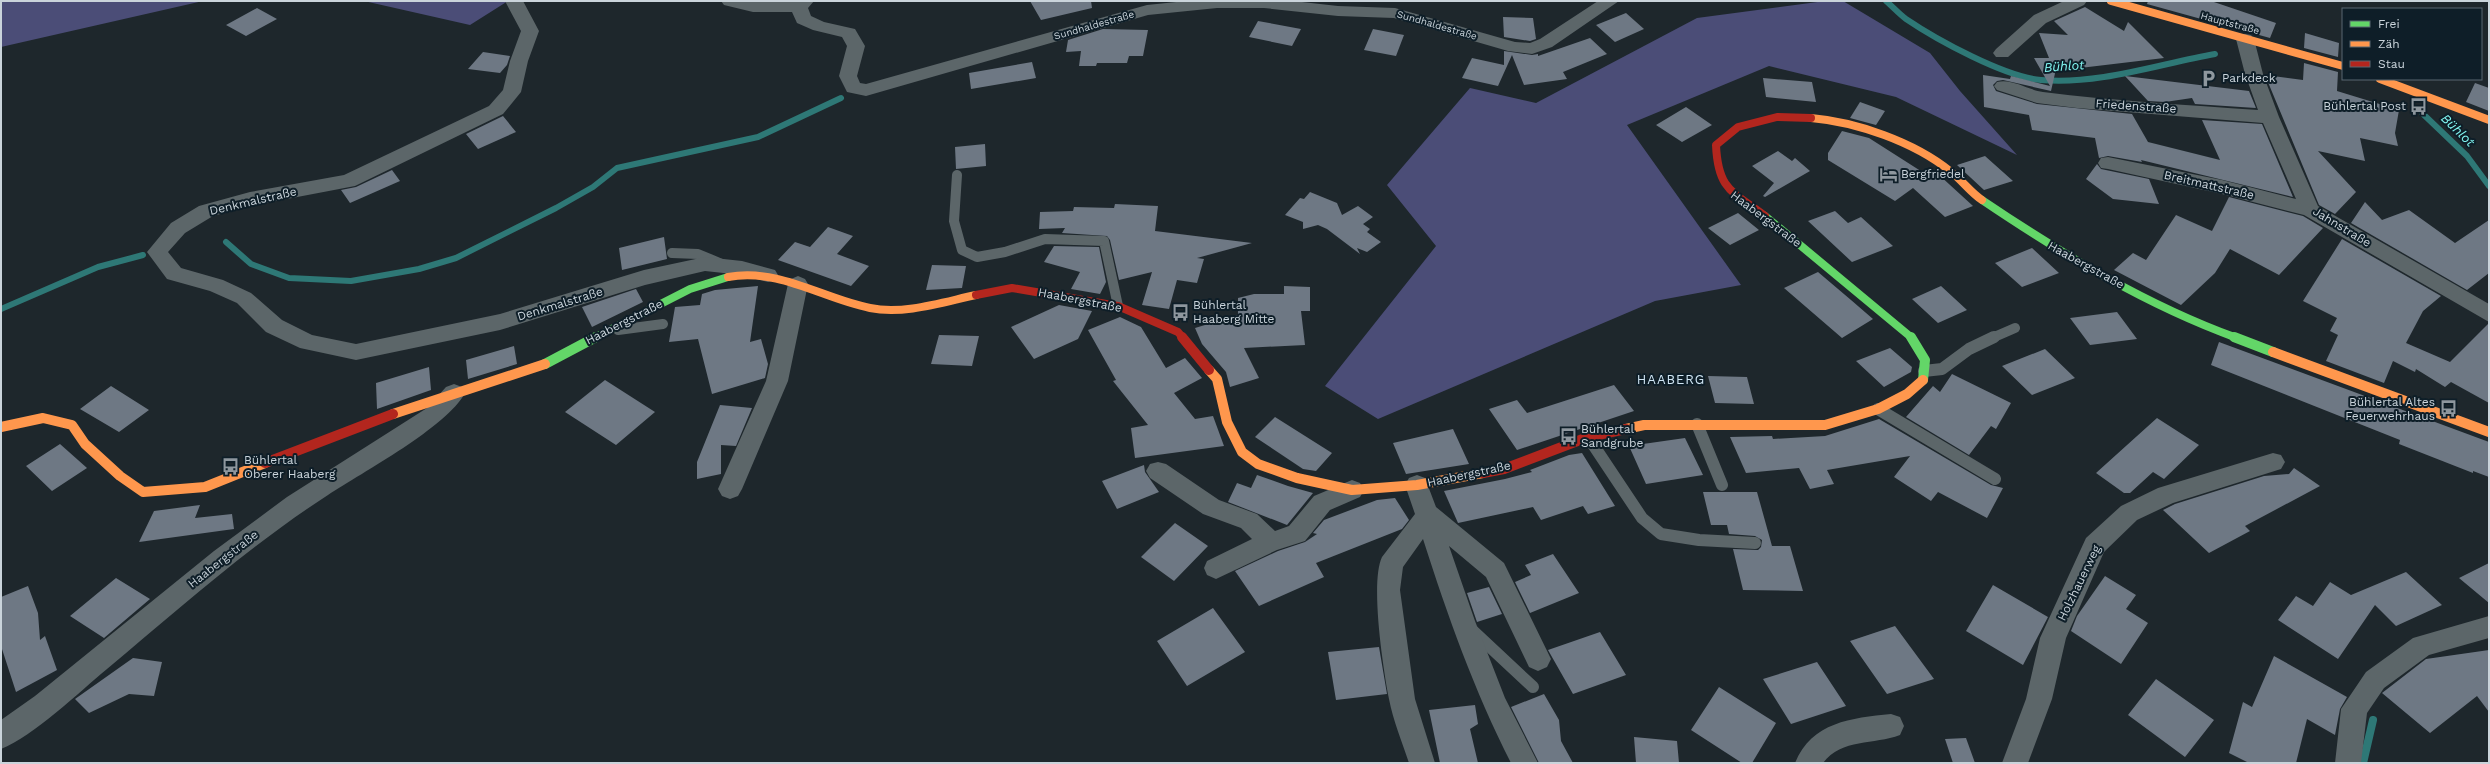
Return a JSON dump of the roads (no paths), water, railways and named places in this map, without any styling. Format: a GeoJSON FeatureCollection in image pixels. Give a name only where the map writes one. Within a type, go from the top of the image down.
{"type":"FeatureCollection","features":[{"type":"Feature","properties":{"kind":"street","name":"Denkmalstraße"},"geometry":{"type":"LineString","coordinates":[[514,1],[530,31],[519,61],[512,92],[496,110],[348,181],[250,199],[206,211],[178,228],[157,252],[174,274],[216,285],[244,298],[274,326],[308,342],[356,352],[500,322],[644,278],[705,264],[742,268],[768,275]]}},
{"type":"Feature","properties":{"kind":"street","name":"Sundhaldestraße"},"geometry":{"type":"LineString","coordinates":[[730,1],[754,7],[802,4],[803,19],[819,26],[849,33],[856,46],[848,76],[853,88],[866,90],[1147,10],[1185,5],[1264,3],[1338,11],[1395,13],[1514,47],[1532,49],[1546,43],[1610,1]]}},
{"type":"Feature","properties":{"kind":"street"},"geometry":{"type":"LineString","coordinates":[[2002,53],[2040,19],[2078,1]]}},
{"type":"Feature","properties":{"kind":"street","name":"Hauptstraße"},"geometry":{"type":"LineString","coordinates":[[2110,1],[2342,66]]}},
{"type":"Feature","properties":{"kind":"street","name":"Jahnstraße"},"geometry":{"type":"LineString","coordinates":[[2245,39],[2254,74],[2270,117],[2310,210],[2489,314]]}},
{"type":"Feature","properties":{"kind":"street"},"geometry":{"type":"LineString","coordinates":[[2383,80],[2489,120]]}},
{"type":"Feature","properties":{"kind":"street","name":"Friedenstraße"},"geometry":{"type":"LineString","coordinates":[[2003,86],[2037,97],[2077,102],[2270,117]]}},
{"type":"Feature","properties":{"kind":"street","name":"Haabergstraße"},"geometry":{"type":"LineString","coordinates":[[1,427],[43,418],[72,425],[85,444],[120,476],[143,492],[205,487],[385,417],[454,393],[501,381],[552,361],[603,333],[690,289],[731,276],[768,275],[871,308],[915,307],[1012,288],[1118,306],[1178,332],[1217,379],[1227,422],[1242,452],[1258,464],[1297,478],[1352,490],[1417,485],[1504,469],[1588,437],[1644,425],[1697,424],[1825,426],[1878,409],[1907,394],[1923,381],[1925,360],[1913,340],[1827,266],[1754,207],[1728,191],[1716,169],[1716,145],[1738,127],[1777,117],[1824,118],[1882,134],[1946,168],[1978,198],[2057,250],[2190,321],[2489,432]]}},
{"type":"Feature","properties":{"kind":"street","name":"Breitmattstraße"},"geometry":{"type":"LineString","coordinates":[[2108,163],[2222,187],[2310,210]]}},
{"type":"Feature","properties":{"kind":"street"},"geometry":{"type":"LineString","coordinates":[[730,489],[776,381],[798,284]]}},
{"type":"Feature","properties":{"kind":"street","name":"Haabergstraße"},"geometry":{"type":"LineString","coordinates":[[1,736],[44,705],[223,558],[295,504],[435,414],[454,393]]}},
{"type":"Feature","properties":{"kind":"street","name":"Holzhauerweg"},"geometry":{"type":"LineString","coordinates":[[2015,763],[2039,699],[2053,638],[2095,546],[2129,513],[2166,495],[2273,462]]}},
{"type":"Feature","properties":{"kind":"street"},"geometry":{"type":"LineString","coordinates":[[1158,472],[1211,507],[1249,521],[1271,542]]}},
{"type":"Feature","properties":{"kind":"street","name":"Haabergstraße"},"geometry":{"type":"LineString","coordinates":[[1417,485],[1428,514],[1462,621],[1494,703],[1525,763]]}},
{"type":"Feature","properties":{"kind":"street","name":"Haabergstraße"},"geometry":{"type":"LineString","coordinates":[[1216,568],[1271,542],[1297,534],[1322,503],[1352,490]]}},
{"type":"Feature","properties":{"kind":"street"},"geometry":{"type":"LineString","coordinates":[[1422,763],[1402,699],[1388,590],[1391,564],[1428,514]]}},
{"type":"Feature","properties":{"kind":"street","name":"Haabergstraße"},"geometry":{"type":"LineString","coordinates":[[1428,514],[1495,570],[1538,659]]}},
{"type":"Feature","properties":{"kind":"street"},"geometry":{"type":"LineString","coordinates":[[2348,763],[2354,709],[2375,680],[2422,646],[2489,627]]}},
{"type":"Feature","properties":{"kind":"street"},"geometry":{"type":"LineString","coordinates":[[1808,763],[1819,746],[1832,737],[1891,726]]}},
{"type":"Feature","properties":{"kind":"lane"},"geometry":{"type":"LineString","coordinates":[[957,175],[954,220],[962,250],[977,257],[1005,252],[1046,239],[1104,241],[1118,306]]}},
{"type":"Feature","properties":{"kind":"lane"},"geometry":{"type":"LineString","coordinates":[[672,253],[687,251],[705,255],[726,266]]}},
{"type":"Feature","properties":{"kind":"lane"},"geometry":{"type":"LineString","coordinates":[[603,333],[663,324]]}},
{"type":"Feature","properties":{"kind":"lane"},"geometry":{"type":"LineString","coordinates":[[1924,371],[1942,369],[1969,349],[2015,328]]}},
{"type":"Feature","properties":{"kind":"lane"},"geometry":{"type":"LineString","coordinates":[[1878,409],[1995,479]]}},
{"type":"Feature","properties":{"kind":"lane"},"geometry":{"type":"LineString","coordinates":[[1697,424],[1722,485]]}},
{"type":"Feature","properties":{"kind":"lane"},"geometry":{"type":"LineString","coordinates":[[1588,437],[1634,503],[1642,518],[1661,534],[1699,540],[1755,543]]}},
{"type":"Feature","properties":{"kind":"lane"},"geometry":{"type":"LineString","coordinates":[[1462,621],[1533,688]]}},
{"type":"Feature","properties":{"kind":"waterway","name":"Bühlot"},"geometry":{"type":"LineString","coordinates":[[1886,1],[1901,15],[1919,28],[1953,47],[2009,72],[2041,80],[2063,81],[2107,77],[2215,54]]}},
{"type":"Feature","properties":{"kind":"waterway"},"geometry":{"type":"LineString","coordinates":[[226,242],[251,264],[289,278],[351,281],[419,269],[456,258],[556,208],[593,187],[617,168],[758,137],[841,98]]}},
{"type":"Feature","properties":{"kind":"waterway","name":"Bühlot"},"geometry":{"type":"LineString","coordinates":[[2422,113],[2467,156],[2489,186]]}},
{"type":"Feature","properties":{"kind":"waterway"},"geometry":{"type":"LineString","coordinates":[[1,309],[98,267],[143,255]]}},
{"type":"Feature","properties":{"kind":"waterway"},"geometry":{"type":"LineString","coordinates":[[2363,763],[2373,720]]}},
{"type":"Feature","properties":{"kind":"place","name":"Parkdeck"},"geometry":{"type":"Point","coordinates":[2209,78]}},
{"type":"Feature","properties":{"kind":"place","name":"Bühlertal Post"},"geometry":{"type":"Point","coordinates":[2419,106]}},
{"type":"Feature","properties":{"kind":"place","name":"Bergfriedel"},"geometry":{"type":"Point","coordinates":[1888,174]}},
{"type":"Feature","properties":{"kind":"place","name":"Bühlertal Haaberg Mitte"},"geometry":{"type":"Point","coordinates":[1180,312]}},
{"type":"Feature","properties":{"kind":"place","name":"Bühlertal Altes Feuerwehrhaus"},"geometry":{"type":"Point","coordinates":[2448,409]}},
{"type":"Feature","properties":{"kind":"place","name":"Bühlertal Sandgrube"},"geometry":{"type":"Point","coordinates":[1568,436]}},
{"type":"Feature","properties":{"kind":"place","name":"Bühlertal Oberer Haaberg"},"geometry":{"type":"Point","coordinates":[231,467]}},
{"type":"Feature","properties":{"kind":"district","name":"HAABERG"},"geometry":{"type":"Point","coordinates":[1671,379]}}]}
